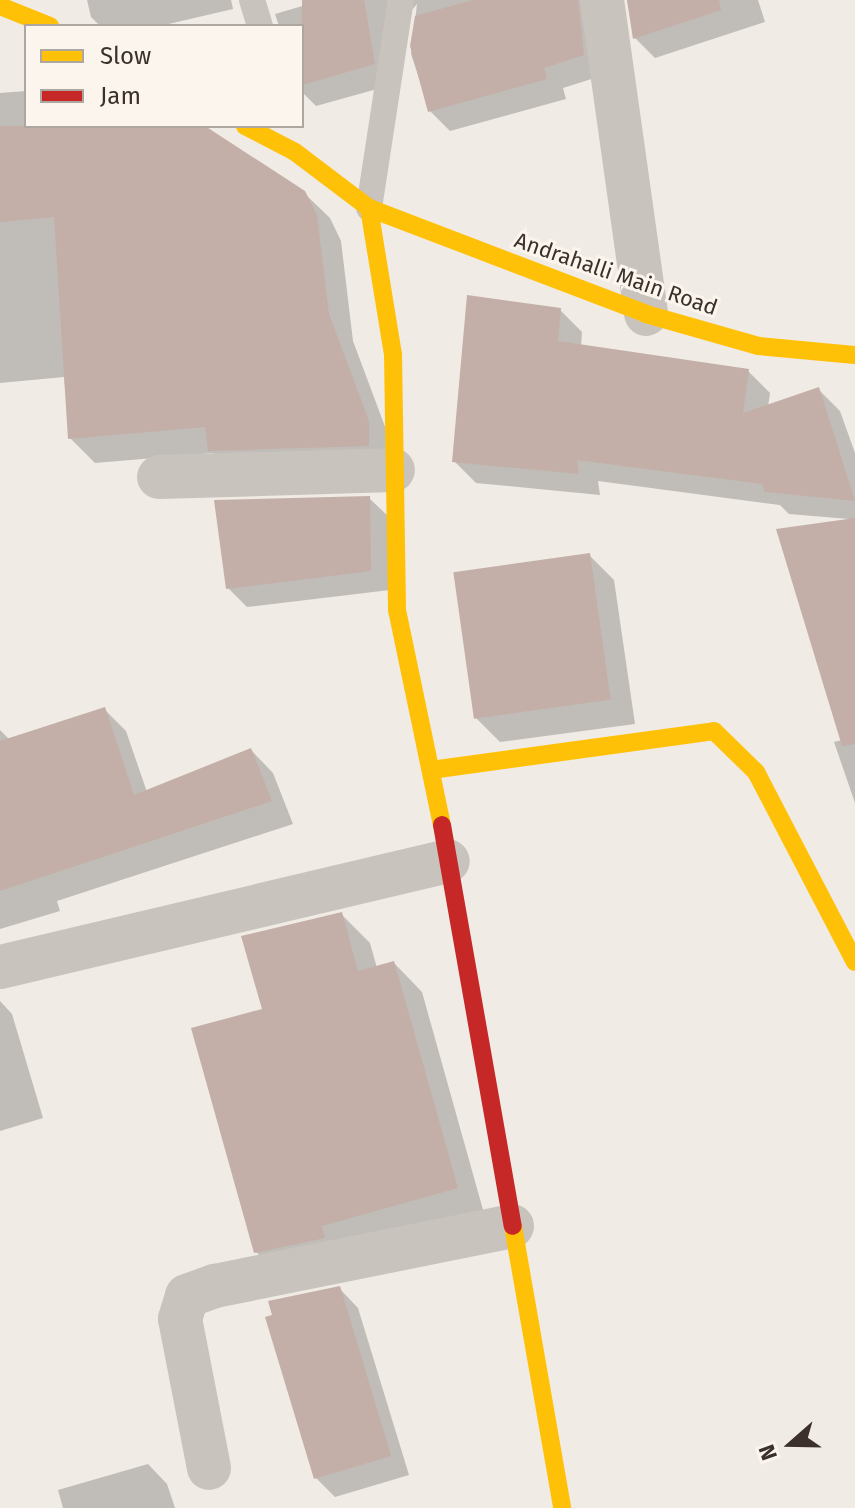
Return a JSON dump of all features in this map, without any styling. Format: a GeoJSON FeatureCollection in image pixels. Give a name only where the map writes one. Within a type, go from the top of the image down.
{"type":"FeatureCollection","features":[{"type":"Feature","properties":{"kind":"street"},"geometry":{"type":"LineString","coordinates":[[602,0],[646,314]]}},
{"type":"Feature","properties":{"kind":"street","name":"Andrahalli Main Road"},"geometry":{"type":"LineString","coordinates":[[249,128],[295,152],[369,208],[646,314],[758,346],[855,355]]}},
{"type":"Feature","properties":{"kind":"street"},"geometry":{"type":"LineString","coordinates":[[369,208],[393,354],[397,610],[448,861],[562,1508]]}},
{"type":"Feature","properties":{"kind":"street"},"geometry":{"type":"LineString","coordinates":[[159,477],[393,470]]}},
{"type":"Feature","properties":{"kind":"street"},"geometry":{"type":"LineString","coordinates":[[431,770],[714,731],[756,772],[855,962]]}},
{"type":"Feature","properties":{"kind":"street"},"geometry":{"type":"LineString","coordinates":[[0,967],[448,861]]}},
{"type":"Feature","properties":{"kind":"street"},"geometry":{"type":"LineString","coordinates":[[209,1468],[180,1319],[187,1296],[215,1286],[512,1226]]}},
{"type":"Feature","properties":{"kind":"lane"},"geometry":{"type":"LineString","coordinates":[[252,0],[259,24]]}},
{"type":"Feature","properties":{"kind":"lane"},"geometry":{"type":"LineString","coordinates":[[369,208],[401,0]]}},
{"type":"Feature","properties":{"kind":"lane"},"geometry":{"type":"LineString","coordinates":[[289,128],[295,152]]}},
{"type":"Feature","properties":{"kind":"building"},"geometry":{"type":"Polygon","coordinates":[[[302,0],[364,0],[375,64],[304,84],[302,0]]]}},
{"type":"Feature","properties":{"kind":"building"},"geometry":{"type":"Polygon","coordinates":[[[473,0],[578,0],[584,55],[544,68],[547,79],[428,112],[410,46],[415,16],[473,0]]]}},
{"type":"Feature","properties":{"kind":"building"},"geometry":{"type":"Polygon","coordinates":[[[627,0],[719,0],[721,10],[633,39],[627,0]]]}},
{"type":"Feature","properties":{"kind":"building"},"geometry":{"type":"Polygon","coordinates":[[[0,126],[208,128],[305,191],[317,215],[329,314],[369,421],[369,446],[208,451],[205,427],[68,439],[54,217],[0,222],[0,126]]]}},
{"type":"Feature","properties":{"kind":"building"},"geometry":{"type":"Polygon","coordinates":[[[467,295],[561,308],[558,341],[749,369],[743,413],[819,387],[855,501],[765,492],[762,484],[577,460],[579,474],[452,462],[467,295]]]}},
{"type":"Feature","properties":{"kind":"building"},"geometry":{"type":"Polygon","coordinates":[[[370,496],[371,571],[226,589],[214,500],[370,496]]]}},
{"type":"Feature","properties":{"kind":"building"},"geometry":{"type":"Polygon","coordinates":[[[855,518],[855,744],[842,746],[776,529],[855,518]]]}},
{"type":"Feature","properties":{"kind":"building"},"geometry":{"type":"Polygon","coordinates":[[[590,553],[611,700],[474,719],[453,572],[590,553]]]}},
{"type":"Feature","properties":{"kind":"building"},"geometry":{"type":"Polygon","coordinates":[[[105,707],[134,795],[251,748],[272,801],[0,891],[0,741],[105,707]]]}},
{"type":"Feature","properties":{"kind":"building"},"geometry":{"type":"Polygon","coordinates":[[[342,912],[358,971],[394,961],[458,1188],[322,1226],[325,1238],[254,1253],[191,1028],[262,1009],[241,936],[342,912]]]}},
{"type":"Feature","properties":{"kind":"building"},"geometry":{"type":"Polygon","coordinates":[[[340,1286],[391,1456],[314,1479],[265,1317],[272,1315],[268,1301],[340,1286]]]}},
{"type":"Feature","properties":{"kind":"traffic: slow"},"geometry":{"type":"LineString","coordinates":[[0,6],[45,24]]}},
{"type":"Feature","properties":{"kind":"traffic: slow"},"geometry":{"type":"LineString","coordinates":[[249,128],[295,152],[369,208],[646,314],[758,346],[855,355]]}},
{"type":"Feature","properties":{"kind":"traffic: slow"},"geometry":{"type":"LineString","coordinates":[[369,208],[393,354],[397,610],[442,825]]}},
{"type":"Feature","properties":{"kind":"traffic: slow"},"geometry":{"type":"LineString","coordinates":[[431,770],[714,731],[756,772],[855,962]]}},
{"type":"Feature","properties":{"kind":"traffic: slow"},"geometry":{"type":"LineString","coordinates":[[513,1226],[562,1508]]}},
{"type":"Feature","properties":{"kind":"traffic: jam"},"geometry":{"type":"LineString","coordinates":[[442,825],[513,1226]]}}]}
